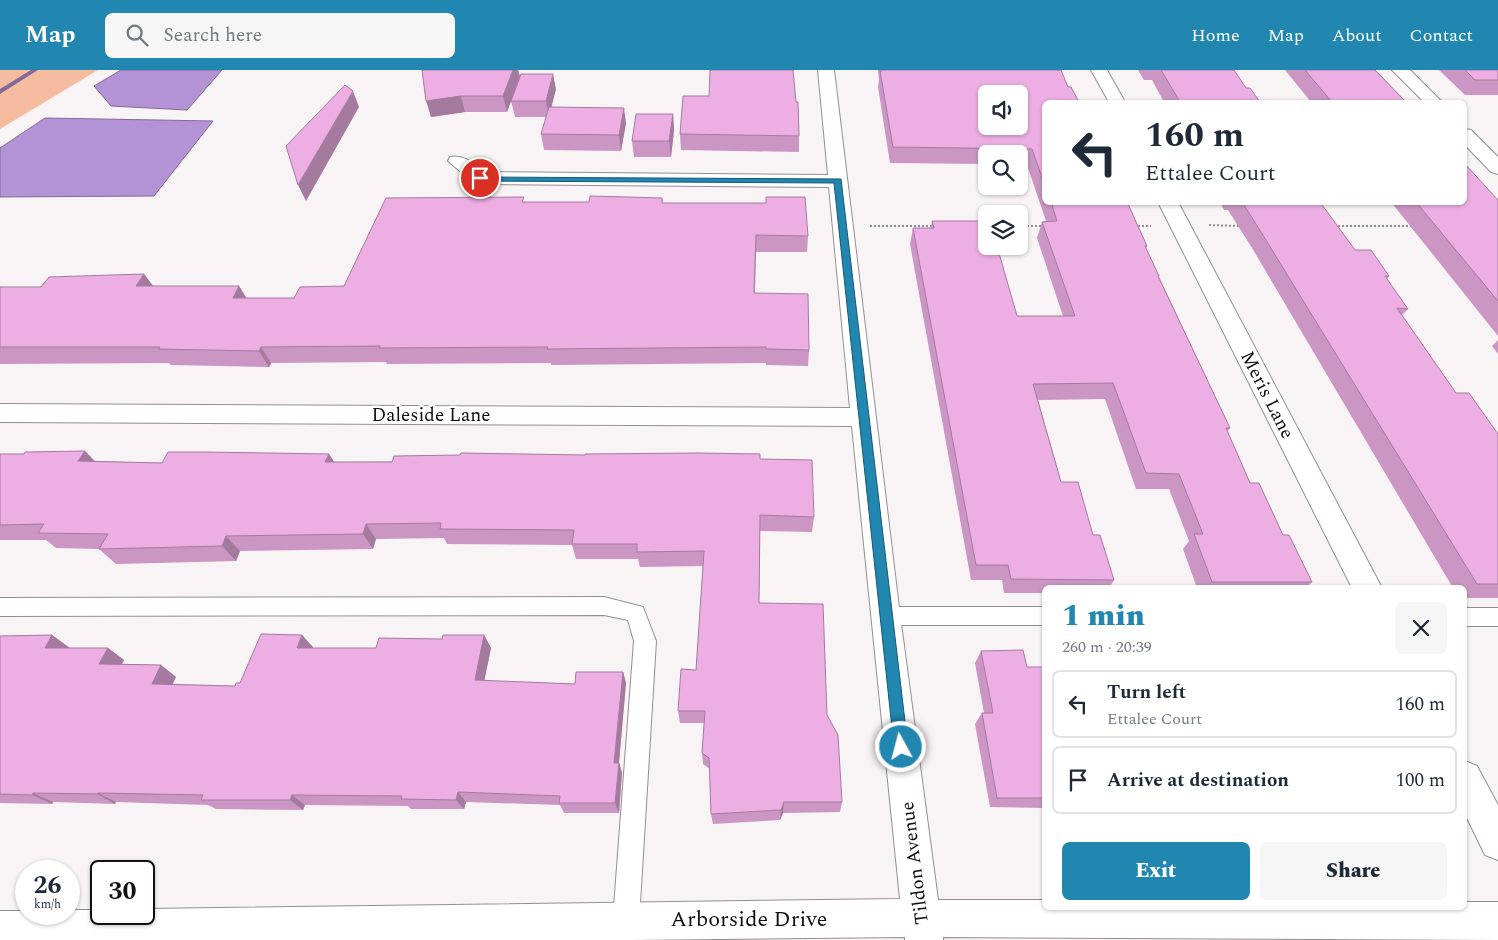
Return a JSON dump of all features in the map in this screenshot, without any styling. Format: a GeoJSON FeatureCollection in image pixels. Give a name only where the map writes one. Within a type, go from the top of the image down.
{"type":"FeatureCollection","features":[{"type":"Feature","properties":{"kind":"street","name":"Tildon Avenue"},"geometry":{"type":"LineString","coordinates":[[826,70],[885,616],[922,929]]}},
{"type":"Feature","properties":{"kind":"street"},"geometry":{"type":"LineString","coordinates":[[1099,70],[1116,100]]}},
{"type":"Feature","properties":{"kind":"street"},"geometry":{"type":"LineString","coordinates":[[1400,70],[1432,100]]}},
{"type":"Feature","properties":{"kind":"street"},"geometry":{"type":"LineString","coordinates":[[1467,136],[1498,168]]}},
{"type":"Feature","properties":{"kind":"street"},"geometry":{"type":"LineString","coordinates":[[457,161],[480,178],[838,181]]}},
{"type":"Feature","properties":{"kind":"street","name":"Meris Lane"},"geometry":{"type":"LineString","coordinates":[[1170,205],[1365,585]]}},
{"type":"Feature","properties":{"kind":"street","name":"Daleside Lane"},"geometry":{"type":"LineString","coordinates":[[0,413],[863,416]]}},
{"type":"Feature","properties":{"kind":"street"},"geometry":{"type":"LineString","coordinates":[[1467,782],[1498,842]]}},
{"type":"Feature","properties":{"kind":"street","name":"Arborside Drive"},"geometry":{"type":"LineString","coordinates":[[0,930],[626,920],[922,929],[1498,921]]}},
{"type":"Feature","properties":{"kind":"lane"},"geometry":{"type":"LineString","coordinates":[[0,607],[604,606],[636,613],[645,641],[626,920]]}},
{"type":"Feature","properties":{"kind":"lane"},"geometry":{"type":"LineString","coordinates":[[885,616],[1042,616]]}},
{"type":"Feature","properties":{"kind":"lane"},"geometry":{"type":"LineString","coordinates":[[1467,617],[1498,617]]}},
{"type":"Feature","properties":{"kind":"path"},"geometry":{"type":"LineString","coordinates":[[869,226],[937,226]]}},
{"type":"Feature","properties":{"kind":"path"},"geometry":{"type":"LineString","coordinates":[[1028,226],[1048,226]]}},
{"type":"Feature","properties":{"kind":"path"},"geometry":{"type":"LineString","coordinates":[[1125,226],[1154,226]]}},
{"type":"Feature","properties":{"kind":"path"},"geometry":{"type":"LineString","coordinates":[[1204,226],[1243,226]]}},
{"type":"Feature","properties":{"kind":"path"},"geometry":{"type":"LineString","coordinates":[[1331,226],[1420,226]]}},
{"type":"Feature","properties":{"kind":"shaded area"},"geometry":{"type":"Polygon","coordinates":[[[0,70],[98,70],[0,129],[0,70]]]}},
{"type":"Feature","properties":{"kind":"shaded area"},"geometry":{"type":"Polygon","coordinates":[[[121,70],[222,70],[187,110],[111,106],[94,86],[121,70]]]}},
{"type":"Feature","properties":{"kind":"shaded area"},"geometry":{"type":"Polygon","coordinates":[[[45,118],[213,121],[154,196],[0,197],[0,148],[45,118]]]}},
{"type":"Feature","properties":{"kind":"building"},"geometry":{"type":"Polygon","coordinates":[[[422,70],[513,70],[503,96],[461,96],[426,101],[422,70]]]}},
{"type":"Feature","properties":{"kind":"building"},"geometry":{"type":"Polygon","coordinates":[[[710,70],[793,70],[796,102],[798,102],[799,136],[680,134],[683,96],[709,96],[710,70]]]}},
{"type":"Feature","properties":{"kind":"building"},"geometry":{"type":"Polygon","coordinates":[[[882,70],[1061,70],[1068,87],[1071,87],[1078,100],[1042,100],[1042,177],[1032,149],[1028,149],[1028,145],[978,145],[978,148],[893,147],[880,71],[882,70]]]}},
{"type":"Feature","properties":{"kind":"building"},"geometry":{"type":"Polygon","coordinates":[[[1161,70],[1234,70],[1246,88],[1250,88],[1259,100],[1179,100],[1161,70]]]}},
{"type":"Feature","properties":{"kind":"building"},"geometry":{"type":"Polygon","coordinates":[[[1305,70],[1375,70],[1404,100],[1330,100],[1305,70]]]}},
{"type":"Feature","properties":{"kind":"building"},"geometry":{"type":"Polygon","coordinates":[[[1465,70],[1498,70],[1498,80],[1475,80],[1465,70]]]}},
{"type":"Feature","properties":{"kind":"building"},"geometry":{"type":"Polygon","coordinates":[[[521,74],[553,74],[546,101],[511,101],[521,74]]]}},
{"type":"Feature","properties":{"kind":"building"},"geometry":{"type":"Polygon","coordinates":[[[345,85],[353,91],[298,185],[286,146],[345,85]]]}},
{"type":"Feature","properties":{"kind":"building"},"geometry":{"type":"Polygon","coordinates":[[[549,107],[624,108],[619,135],[541,134],[549,107]]]}},
{"type":"Feature","properties":{"kind":"building"},"geometry":{"type":"Polygon","coordinates":[[[636,114],[673,114],[669,141],[632,141],[636,114]]]}},
{"type":"Feature","properties":{"kind":"building"},"geometry":{"type":"Polygon","coordinates":[[[1467,166],[1498,200],[1498,301],[1418,205],[1467,205],[1467,166]]]}},
{"type":"Feature","properties":{"kind":"building"},"geometry":{"type":"Polygon","coordinates":[[[590,196],[662,198],[662,203],[766,203],[766,197],[805,197],[808,236],[756,235],[754,293],[808,294],[809,350],[766,349],[766,347],[547,349],[548,347],[379,348],[380,346],[261,347],[259,351],[158,349],[160,347],[0,347],[0,287],[41,287],[49,277],[144,274],[136,286],[239,286],[233,298],[294,298],[300,287],[344,286],[386,198],[524,197],[522,202],[589,202],[590,196]]]}},
{"type":"Feature","properties":{"kind":"building"},"geometry":{"type":"Polygon","coordinates":[[[1052,205],[1128,205],[1158,276],[1230,428],[1226,428],[1250,483],[1259,483],[1283,535],[1289,535],[1312,582],[1212,582],[1194,534],[1203,534],[1179,474],[1146,473],[1113,383],[1033,384],[1061,482],[1078,482],[1093,535],[1100,535],[1114,580],[1011,579],[1008,565],[976,565],[913,228],[934,228],[932,221],[978,221],[978,255],[1000,255],[1017,316],[1075,316],[1042,222],[1057,221],[1052,205]]]}},
{"type":"Feature","properties":{"kind":"building"},"geometry":{"type":"Polygon","coordinates":[[[1244,205],[1322,205],[1355,250],[1371,250],[1389,276],[1385,276],[1408,309],[1397,308],[1456,393],[1469,393],[1498,434],[1498,584],[1477,584],[1244,205]]]}},
{"type":"Feature","properties":{"kind":"building"},"geometry":{"type":"Polygon","coordinates":[[[85,451],[78,461],[162,463],[168,452],[329,454],[325,462],[392,462],[394,456],[460,455],[461,453],[585,455],[760,454],[760,459],[812,460],[814,517],[760,515],[759,603],[823,604],[827,715],[838,735],[842,802],[784,802],[781,810],[711,814],[709,758],[702,753],[705,711],[678,711],[681,669],[696,670],[704,551],[637,552],[637,544],[572,544],[574,530],[440,529],[441,523],[366,524],[363,534],[226,536],[222,546],[99,549],[108,534],[38,533],[44,524],[0,525],[0,454],[85,451]]]}},
{"type":"Feature","properties":{"kind":"building"},"geometry":{"type":"Polygon","coordinates":[[[261,634],[302,635],[297,648],[376,648],[379,638],[442,639],[443,635],[484,635],[475,680],[575,684],[576,672],[623,672],[614,763],[619,763],[615,803],[559,803],[560,796],[458,792],[456,800],[401,799],[402,796],[292,795],[290,800],[201,800],[203,795],[0,794],[0,636],[52,635],[45,648],[108,648],[99,664],[161,665],[152,684],[235,686],[236,683],[240,683],[261,634]]]}},
{"type":"Feature","properties":{"kind":"building"},"geometry":{"type":"Polygon","coordinates":[[[1023,650],[1027,667],[1042,667],[1042,798],[997,798],[982,713],[993,713],[981,651],[1023,650]]]}},
{"type":"Feature","properties":{"kind":"waterway"},"geometry":{"type":"LineString","coordinates":[[0,92],[35,70]]}},
{"type":"Feature","properties":{"kind":"route"},"geometry":{"type":"LineString","coordinates":[[480,178],[838,181],[901,747]]}}]}
